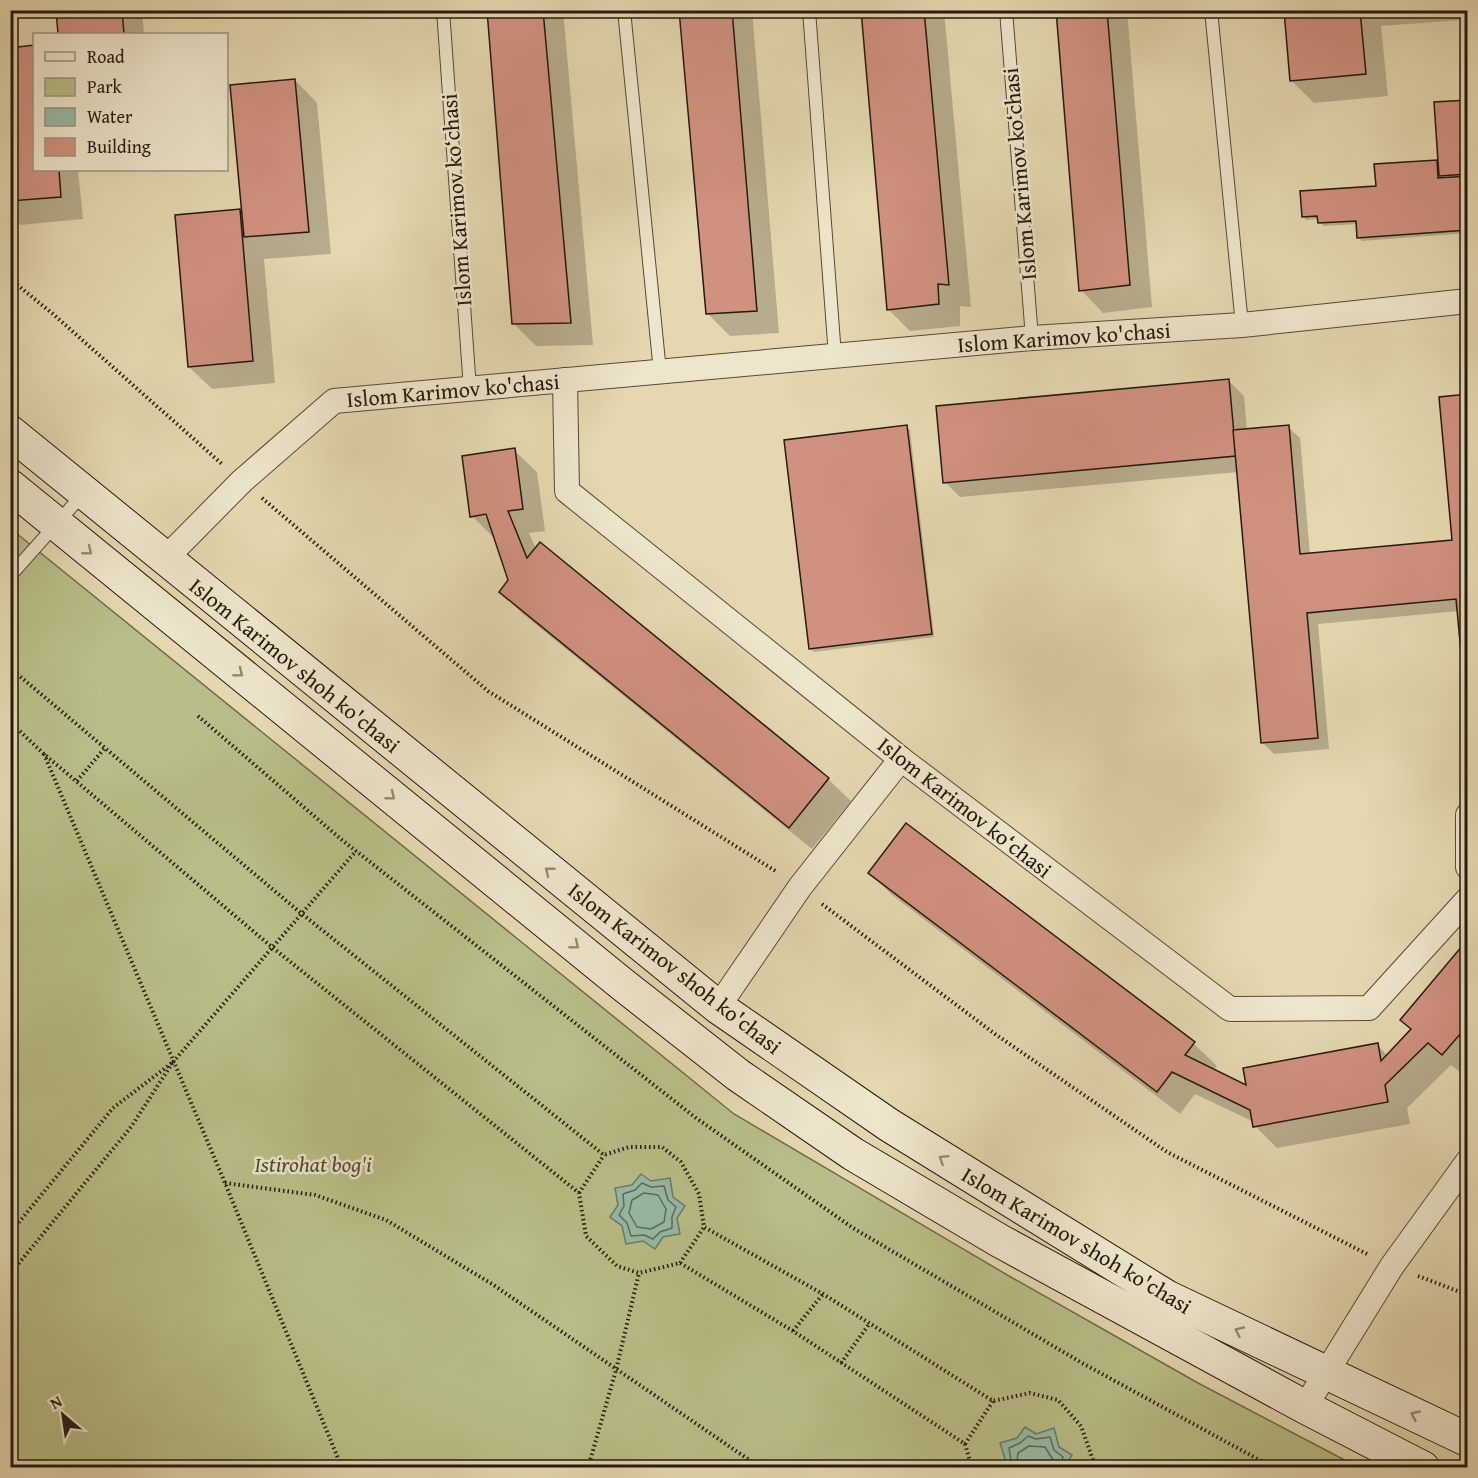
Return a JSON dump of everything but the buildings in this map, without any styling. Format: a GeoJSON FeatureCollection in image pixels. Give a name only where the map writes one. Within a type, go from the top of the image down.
{"type":"FeatureCollection","features":[{"type":"Feature","properties":{"kind":"main road","name":"Islom Karimov shoh ko'chasi"},"geometry":{"type":"LineString","coordinates":[[10,432],[718,1007],[888,1125],[1167,1297],[1467,1440]]}},
{"type":"Feature","properties":{"kind":"main road","name":"Islom Karimov shoh ko'chasi"},"geometry":{"type":"LineString","coordinates":[[10,486],[585,954],[738,1075],[853,1154],[990,1235],[1305,1407],[1423,1467]]}},
{"type":"Feature","properties":{"kind":"street","name":"Islom Karimov ko'chasi"},"geometry":{"type":"LineString","coordinates":[[165,559],[242,481],[334,401],[1032,338],[1242,325],[1467,301]]}},
{"type":"Feature","properties":{"kind":"street","name":"Islom Karimov ko‘chasi"},"geometry":{"type":"LineString","coordinates":[[565,380],[567,490],[901,759],[1230,1009],[1369,1008],[1467,899]]}},
{"type":"Feature","properties":{"kind":"street"},"geometry":{"type":"LineString","coordinates":[[718,1007],[800,886],[901,759]]}},
{"type":"Feature","properties":{"kind":"street"},"geometry":{"type":"LineString","coordinates":[[1467,815],[1467,867]]}},
{"type":"Feature","properties":{"kind":"street"},"geometry":{"type":"LineString","coordinates":[[1305,1407],[1392,1266],[1467,1161]]}},
{"type":"Feature","properties":{"kind":"lane","name":"Islom Karimov ko‘chasi"},"geometry":{"type":"LineString","coordinates":[[443,10],[470,389]]}},
{"type":"Feature","properties":{"kind":"lane"},"geometry":{"type":"LineString","coordinates":[[624,10],[660,372]]}},
{"type":"Feature","properties":{"kind":"lane"},"geometry":{"type":"LineString","coordinates":[[809,10],[835,356]]}},
{"type":"Feature","properties":{"kind":"lane","name":"Islom Karimov ko‘chasi"},"geometry":{"type":"LineString","coordinates":[[1006,10],[1032,338]]}},
{"type":"Feature","properties":{"kind":"lane"},"geometry":{"type":"LineString","coordinates":[[1211,10],[1242,325]]}},
{"type":"Feature","properties":{"kind":"lane"},"geometry":{"type":"LineString","coordinates":[[10,576],[85,492]]}},
{"type":"Feature","properties":{"kind":"path"},"geometry":{"type":"LineString","coordinates":[[10,279],[488,691],[800,886],[995,1035],[1167,1152],[1392,1266],[1467,1295]]}},
{"type":"Feature","properties":{"kind":"path"},"geometry":{"type":"LineString","coordinates":[[10,668],[302,914],[604,1155]]}},
{"type":"Feature","properties":{"kind":"path"},"geometry":{"type":"LineString","coordinates":[[198,716],[356,851],[696,1118],[853,1228],[1082,1363],[1274,1467]]}},
{"type":"Feature","properties":{"kind":"path"},"geometry":{"type":"LineString","coordinates":[[10,722],[44,754],[273,948],[579,1193],[586,1236],[616,1266],[639,1273],[680,1263],[704,1227],[699,1194],[681,1162],[662,1147],[629,1147],[604,1155],[579,1193]]}},
{"type":"Feature","properties":{"kind":"path"},"geometry":{"type":"LineString","coordinates":[[77,781],[104,749]]}},
{"type":"Feature","properties":{"kind":"path"},"geometry":{"type":"LineString","coordinates":[[44,754],[342,1467]]}},
{"type":"Feature","properties":{"kind":"path"},"geometry":{"type":"LineString","coordinates":[[10,1274],[131,1128],[173,1062],[356,851]]}},
{"type":"Feature","properties":{"kind":"path"},"geometry":{"type":"LineString","coordinates":[[10,1233],[113,1108],[173,1062]]}},
{"type":"Feature","properties":{"kind":"path"},"geometry":{"type":"LineString","coordinates":[[225,1183],[315,1195],[386,1220],[492,1284],[760,1467]]}},
{"type":"Feature","properties":{"kind":"path"},"geometry":{"type":"LineString","coordinates":[[704,1227],[823,1294],[993,1401]]}},
{"type":"Feature","properties":{"kind":"path"},"geometry":{"type":"LineString","coordinates":[[680,1263],[794,1331],[965,1444],[972,1467]]}},
{"type":"Feature","properties":{"kind":"path"},"geometry":{"type":"LineString","coordinates":[[588,1467],[616,1370],[639,1273]]}},
{"type":"Feature","properties":{"kind":"path"},"geometry":{"type":"LineString","coordinates":[[794,1331],[823,1294]]}},
{"type":"Feature","properties":{"kind":"path"},"geometry":{"type":"LineString","coordinates":[[842,1363],[870,1323]]}},
{"type":"Feature","properties":{"kind":"path"},"geometry":{"type":"LineString","coordinates":[[965,1444],[993,1401],[1029,1393],[1058,1400],[1081,1426],[1092,1465],[1101,1467]]}},
{"type":"Feature","properties":{"kind":"green space","name":"Istirohat bog'i"},"geometry":{"type":"Polygon","coordinates":[[[11,529],[734,1114],[1009,1276],[1198,1383],[1358,1467],[11,1468],[11,529]]]}},
{"type":"Feature","properties":{"kind":"water"},"geometry":{"type":"Polygon","coordinates":[[[641,1174],[651,1181],[670,1178],[673,1197],[685,1206],[677,1218],[680,1234],[663,1237],[655,1249],[643,1241],[626,1244],[622,1226],[610,1217],[618,1205],[615,1188],[632,1185],[641,1174]]]}},
{"type":"Feature","properties":{"kind":"water"},"geometry":{"type":"Polygon","coordinates":[[[1025,1427],[1036,1434],[1054,1428],[1059,1447],[1072,1455],[1065,1467],[1000,1467],[1005,1459],[1000,1443],[1017,1438],[1025,1427]]]}}]}
